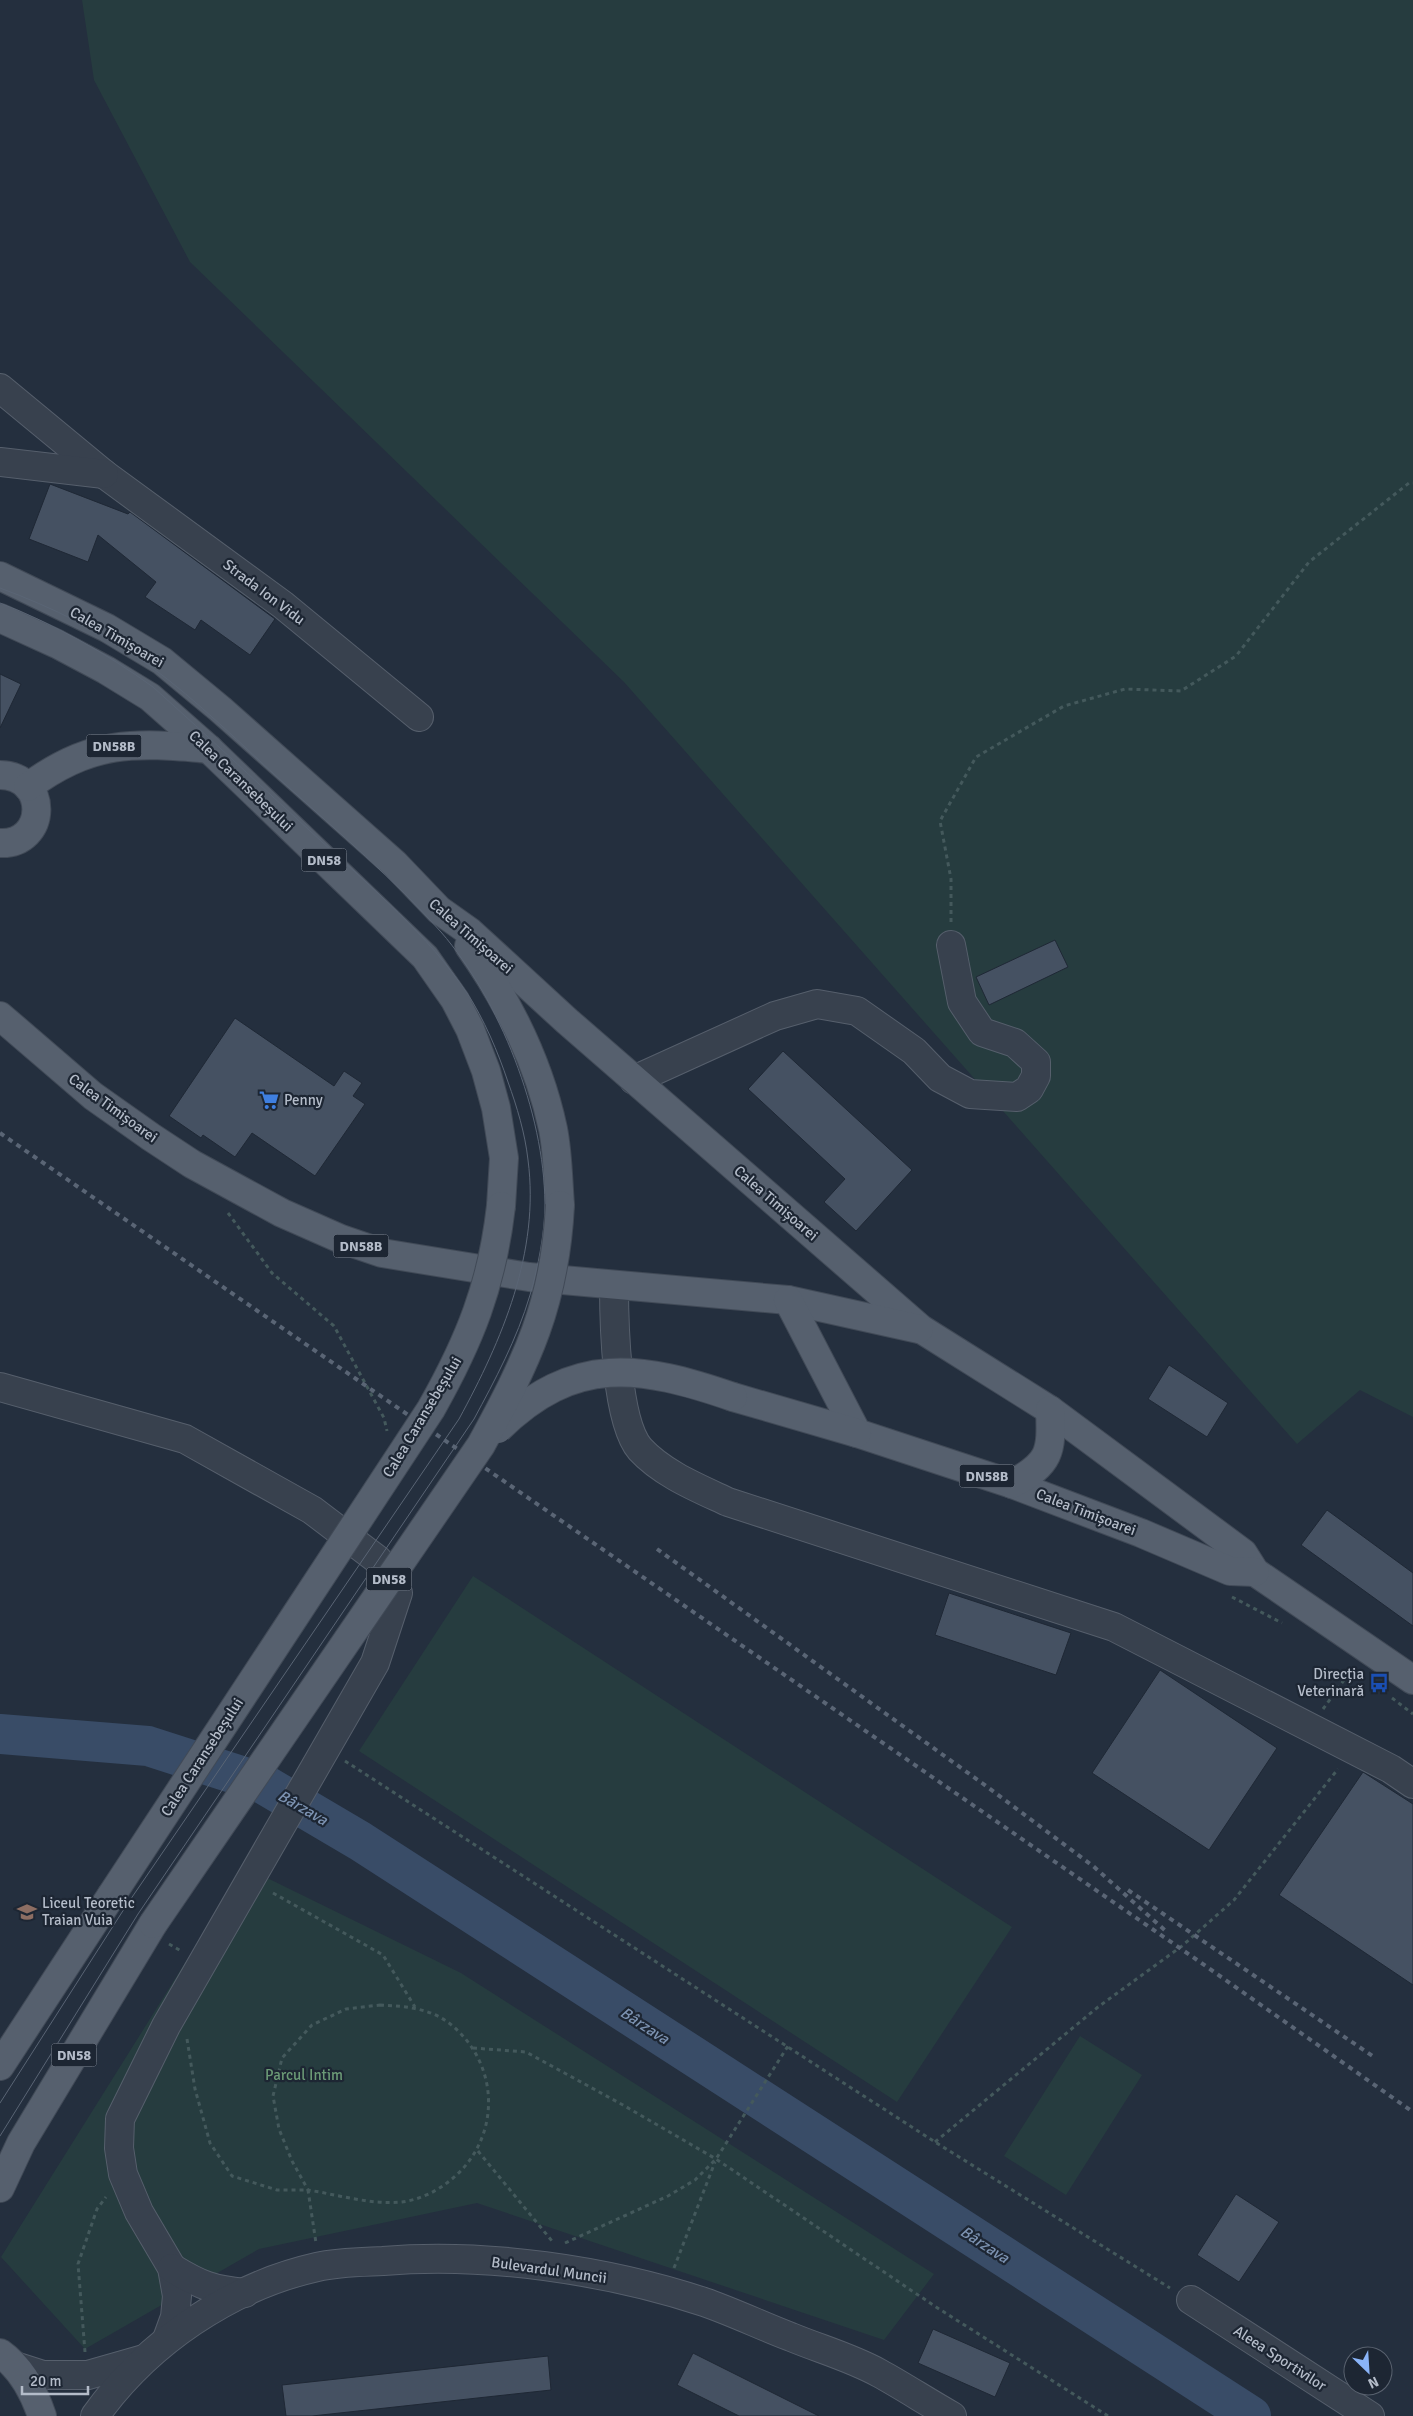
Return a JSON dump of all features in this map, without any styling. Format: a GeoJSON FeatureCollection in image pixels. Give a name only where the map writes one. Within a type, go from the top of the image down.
{"type":"FeatureCollection","features":[{"type":"Feature","properties":{"kind":"main road","name":"Calea Timișoarei"},"geometry":{"type":"LineString","coordinates":[[0,576],[108,628],[162,661],[220,709],[395,864],[439,910],[470,932],[634,1080],[921,1329],[1050,1410],[1244,1553],[1255,1572],[1413,1680]]}},
{"type":"Feature","properties":{"kind":"main road","name":"Calea Caransebeșului"},"geometry":{"type":"LineString","coordinates":[[0,618],[106,670],[150,697],[209,749],[425,957],[455,1000],[470,1029],[486,1070],[496,1108],[504,1158],[497,1244],[487,1286],[458,1361],[431,1409],[0,2066]]}},
{"type":"Feature","properties":{"kind":"main road","name":"DN58B"},"geometry":{"type":"LineString","coordinates":[[28,786],[66,761],[118,746],[172,746],[209,749]]}},
{"type":"Feature","properties":{"kind":"main road"},"geometry":{"type":"LineString","coordinates":[[0,775],[15,777],[28,786],[36,806],[32,826],[22,838],[14,842],[0,843]]}},
{"type":"Feature","properties":{"kind":"main road","name":"DN58"},"geometry":{"type":"LineString","coordinates":[[0,2188],[21,2143],[153,1924],[481,1445],[515,1383],[532,1345],[544,1310],[554,1266],[560,1205],[553,1131],[545,1094],[530,1054],[487,971],[439,910]]}},
{"type":"Feature","properties":{"kind":"main road","name":"Calea Timișoarei"},"geometry":{"type":"LineString","coordinates":[[0,1016],[93,1096],[192,1164],[282,1214],[341,1239],[382,1253],[529,1277],[788,1300],[921,1329]]}},
{"type":"Feature","properties":{"kind":"main road"},"geometry":{"type":"LineString","coordinates":[[788,1300],[857,1433]]}},
{"type":"Feature","properties":{"kind":"main road"},"geometry":{"type":"LineString","coordinates":[[813,1348],[841,1312]]}},
{"type":"Feature","properties":{"kind":"main road","name":"Calea Timișoarei"},"geometry":{"type":"LineString","coordinates":[[481,1445],[529,1401],[550,1388],[584,1376],[627,1372],[660,1376],[857,1433],[1012,1484],[1141,1533],[1230,1571],[1255,1572]]}},
{"type":"Feature","properties":{"kind":"main road"},"geometry":{"type":"LineString","coordinates":[[1012,1484],[1030,1474],[1042,1464],[1049,1450],[1051,1435],[1050,1410]]}},
{"type":"Feature","properties":{"kind":"main road"},"geometry":{"type":"LineString","coordinates":[[4,2355],[35,2395],[42,2416]]}},
{"type":"Feature","properties":{"kind":"street","name":"Strada Ion Vidu"},"geometry":{"type":"LineString","coordinates":[[0,388],[104,474],[283,605],[419,717]]}},
{"type":"Feature","properties":{"kind":"street","name":"Strada Ion Vidu"},"geometry":{"type":"LineString","coordinates":[[0,462],[104,474]]}},
{"type":"Feature","properties":{"kind":"street"},"geometry":{"type":"LineString","coordinates":[[634,1080],[775,1016],[817,1004],[857,1012],[914,1051],[940,1078],[970,1094],[1017,1097],[1029,1088],[1033,1082],[1036,1076],[1036,1062],[1015,1043],[982,1032],[962,1002],[951,946]]}},
{"type":"Feature","properties":{"kind":"street"},"geometry":{"type":"LineString","coordinates":[[614,1285],[614,1315],[625,1411],[630,1434],[639,1448],[655,1463],[691,1485],[728,1502],[1114,1627],[1310,1727],[1413,1784]]}},
{"type":"Feature","properties":{"kind":"street"},"geometry":{"type":"LineString","coordinates":[[0,1387],[185,1439],[312,1510],[378,1560],[398,1593],[374,1663],[328,1762],[274,1837],[166,2026],[120,2119],[119,2148],[124,2174],[139,2212],[172,2268],[177,2296],[175,2317],[167,2339]]}},
{"type":"Feature","properties":{"kind":"street","name":"Bulevardul Muncii"},"geometry":{"type":"LineString","coordinates":[[95,2416],[144,2359],[167,2339],[203,2315],[245,2293],[282,2276],[319,2266],[414,2258],[483,2260],[579,2272],[704,2302],[876,2372],[952,2416]]}},
{"type":"Feature","properties":{"kind":"street"},"geometry":{"type":"LineString","coordinates":[[172,2268],[197,2284],[218,2291],[245,2293]]}},
{"type":"Feature","properties":{"kind":"street","name":"Aleea Sportivilor"},"geometry":{"type":"LineString","coordinates":[[1191,2300],[1370,2416]]}},
{"type":"Feature","properties":{"kind":"street","name":"Bulevardul Muncii"},"geometry":{"type":"LineString","coordinates":[[4,2355],[43,2375],[88,2375],[144,2359]]}},
{"type":"Feature","properties":{"kind":"path"},"geometry":{"type":"LineString","coordinates":[[951,946],[951,879],[940,821],[976,757],[1064,706],[1125,690],[1181,690],[1236,656],[1309,562],[1409,483],[1413,483]]}},
{"type":"Feature","properties":{"kind":"path"},"geometry":{"type":"LineString","coordinates":[[226,1210],[272,1273],[334,1326],[384,1418],[389,1439]]}},
{"type":"Feature","properties":{"kind":"path"},"geometry":{"type":"LineString","coordinates":[[1310,1727],[1352,1669]]}},
{"type":"Feature","properties":{"kind":"path"},"geometry":{"type":"LineString","coordinates":[[935,2142],[1098,2007],[1182,1946],[1234,1900],[1353,1750]]}},
{"type":"Feature","properties":{"kind":"path"},"geometry":{"type":"LineString","coordinates":[[328,1762],[788,2046],[935,2142],[1191,2300]]}},
{"type":"Feature","properties":{"kind":"path"},"geometry":{"type":"LineString","coordinates":[[273,1893],[383,1955],[416,2007]]}},
{"type":"Feature","properties":{"kind":"path"},"geometry":{"type":"LineString","coordinates":[[187,2037],[195,2089],[210,2143],[232,2176],[277,2190],[308,2190],[372,2201],[404,2202],[433,2193],[458,2175],[478,2151],[489,2117],[488,2090],[487,2081],[473,2048],[448,2022],[416,2007],[380,2005],[346,2009],[312,2025],[282,2058],[273,2096],[278,2129],[292,2161],[308,2190],[316,2244]]}},
{"type":"Feature","properties":{"kind":"path"},"geometry":{"type":"LineString","coordinates":[[671,2275],[716,2159],[788,2046]]}},
{"type":"Feature","properties":{"kind":"path"},"geometry":{"type":"LineString","coordinates":[[473,2048],[526,2052],[716,2159],[936,2307],[1108,2416]]}},
{"type":"Feature","properties":{"kind":"path"},"geometry":{"type":"LineString","coordinates":[[478,2151],[557,2247],[668,2196],[695,2180],[716,2159]]}},
{"type":"Feature","properties":{"kind":"path"},"geometry":{"type":"LineString","coordinates":[[85,2353],[78,2264],[97,2209],[108,2194]]}},
{"type":"Feature","properties":{"kind":"green space"},"geometry":{"type":"Polygon","coordinates":[[[82,0],[1413,0],[1413,1417],[1360,1390],[1297,1444],[624,682],[190,262],[94,80],[82,0]]]}},
{"type":"Feature","properties":{"kind":"green space"},"geometry":{"type":"Polygon","coordinates":[[[473,1576],[1012,1927],[897,2102],[359,1751],[473,1576]]]}},
{"type":"Feature","properties":{"kind":"green space","name":"Parcul Intim"},"geometry":{"type":"Polygon","coordinates":[[[245,1867],[461,1973],[934,2274],[884,2340],[477,2203],[259,2249],[85,2349],[1,2257],[245,1867]]]}},
{"type":"Feature","properties":{"kind":"green space"},"geometry":{"type":"Polygon","coordinates":[[[1080,2036],[1142,2075],[1066,2195],[1004,2156],[1080,2036]]]}},
{"type":"Feature","properties":{"kind":"building"},"geometry":{"type":"Polygon","coordinates":[[[50,484],[128,514],[130,512],[275,619],[250,655],[201,620],[195,630],[145,597],[156,582],[98,535],[88,562],[29,539],[50,484]]]}},
{"type":"Feature","properties":{"kind":"building"},"geometry":{"type":"Polygon","coordinates":[[[0,674],[21,684],[0,728],[0,674]]]}},
{"type":"Feature","properties":{"kind":"building"},"geometry":{"type":"Polygon","coordinates":[[[1055,940],[1068,967],[989,1005],[976,977],[1055,940]]]}},
{"type":"Feature","properties":{"kind":"building","name":"Penny"},"geometry":{"type":"Polygon","coordinates":[[[235,1018],[334,1086],[344,1071],[362,1083],[353,1096],[365,1104],[315,1176],[252,1133],[235,1157],[203,1135],[201,1138],[169,1116],[235,1018]]]}},
{"type":"Feature","properties":{"kind":"building"},"geometry":{"type":"Polygon","coordinates":[[[783,1051],[912,1170],[856,1231],[824,1202],[845,1179],[748,1089],[783,1051]]]}},
{"type":"Feature","properties":{"kind":"building"},"geometry":{"type":"Polygon","coordinates":[[[1169,1365],[1228,1403],[1207,1437],[1148,1399],[1169,1365]]]}},
{"type":"Feature","properties":{"kind":"building"},"geometry":{"type":"Polygon","coordinates":[[[1327,1510],[1413,1573],[1413,1626],[1301,1545],[1327,1510]]]}},
{"type":"Feature","properties":{"kind":"building"},"geometry":{"type":"Polygon","coordinates":[[[949,1593],[1071,1633],[1056,1675],[935,1635],[949,1593]]]}},
{"type":"Feature","properties":{"kind":"building"},"geometry":{"type":"Polygon","coordinates":[[[1160,1670],[1277,1748],[1209,1850],[1092,1773],[1160,1670]]]}},
{"type":"Feature","properties":{"kind":"building"},"geometry":{"type":"Polygon","coordinates":[[[1363,1772],[1413,1804],[1413,1985],[1279,1895],[1363,1772]]]}},
{"type":"Feature","properties":{"kind":"building"},"geometry":{"type":"Polygon","coordinates":[[[1236,2194],[1279,2222],[1239,2282],[1197,2255],[1236,2194]]]}},
{"type":"Feature","properties":{"kind":"building"},"geometry":{"type":"Polygon","coordinates":[[[933,2329],[1010,2363],[995,2397],[918,2363],[933,2329]]]}},
{"type":"Feature","properties":{"kind":"building"},"geometry":{"type":"Polygon","coordinates":[[[693,2353],[819,2416],[739,2416],[677,2385],[693,2353]]]}},
{"type":"Feature","properties":{"kind":"building"},"geometry":{"type":"Polygon","coordinates":[[[548,2356],[551,2390],[312,2416],[286,2416],[282,2385],[548,2356]]]}},
{"type":"Feature","properties":{"kind":"waterway","name":"Bârzava"},"geometry":{"type":"LineString","coordinates":[[0,1734],[148,1746],[260,1782],[360,1841],[1251,2416]]}},
{"type":"Feature","properties":{"kind":"tram line"},"geometry":{"type":"LineString","coordinates":[[0,588],[58,612],[96,632],[133,654],[168,680],[220,724],[365,856],[441,932],[462,959],[482,990],[500,1024],[515,1059],[537,1132],[543,1168],[545,1203],[540,1250],[525,1311],[505,1359],[474,1419],[138,1914],[0,2136]]}},
{"type":"Feature","properties":{"kind":"tram line"},"geometry":{"type":"LineString","coordinates":[[0,603],[40,620],[79,640],[117,662],[153,687],[379,894],[435,951],[467,993],[485,1025],[500,1059],[523,1130],[527,1150],[530,1194],[523,1262],[514,1294],[490,1358],[459,1419],[126,1906],[0,2103]]}},
{"type":"Feature","properties":{"kind":"railway"},"geometry":{"type":"LineString","coordinates":[[0,1133],[1200,1962],[1413,2112]]}},
{"type":"Feature","properties":{"kind":"railway"},"geometry":{"type":"LineString","coordinates":[[657,1549],[982,1783],[1093,1866],[1168,1933]]}},
{"type":"Feature","properties":{"kind":"railway"},"geometry":{"type":"LineString","coordinates":[[1128,1890],[1374,2057]]}},
{"type":"Feature","properties":{"kind":"place","name":"Penny"},"geometry":{"type":"Point","coordinates":[269,1100]}},
{"type":"Feature","properties":{"kind":"place","name":"Direcția Veterinară"},"geometry":{"type":"Point","coordinates":[1379,1683]}},
{"type":"Feature","properties":{"kind":"place","name":"Liceul Teoretic Traian Vuia"},"geometry":{"type":"Point","coordinates":[27,1912]}}]}
